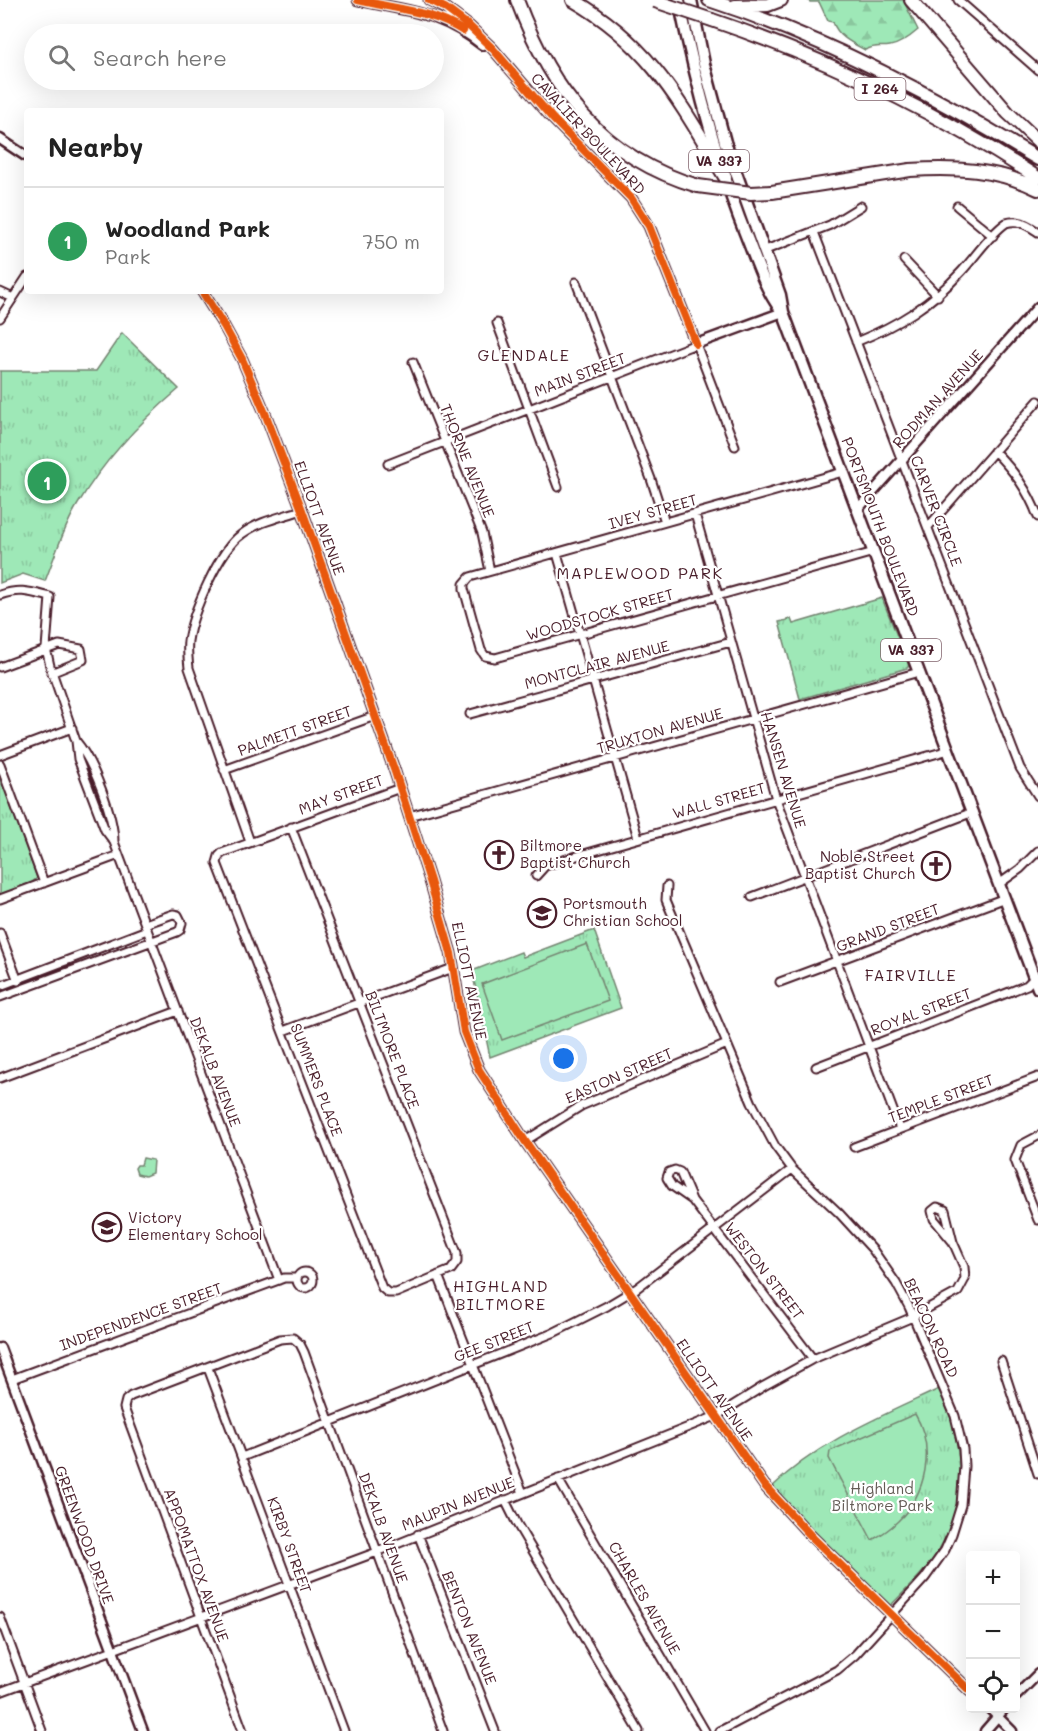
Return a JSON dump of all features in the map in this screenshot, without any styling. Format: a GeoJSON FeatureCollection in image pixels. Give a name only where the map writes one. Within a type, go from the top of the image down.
{"type":"FeatureCollection","features":[{"type":"Feature","properties":{"kind":"highway"},"geometry":{"type":"LineString","coordinates":[[517,0],[544,63],[570,101],[594,128],[625,153],[673,178],[698,186],[751,193],[772,192],[910,170],[955,168],[1016,179],[1038,189]]}},
{"type":"Feature","properties":{"kind":"highway"},"geometry":{"type":"LineString","coordinates":[[573,0],[612,25],[656,68],[687,113],[725,177]]}},
{"type":"Feature","properties":{"kind":"highway","name":"I 264"},"geometry":{"type":"LineString","coordinates":[[654,0],[763,38],[869,84],[961,132],[1038,178]]}},
{"type":"Feature","properties":{"kind":"highway"},"geometry":{"type":"LineString","coordinates":[[729,7],[768,4],[781,0]]}},
{"type":"Feature","properties":{"kind":"highway"},"geometry":{"type":"LineString","coordinates":[[911,0],[1008,113],[1038,141]]}},
{"type":"Feature","properties":{"kind":"highway","name":"I 264"},"geometry":{"type":"LineString","coordinates":[[711,1],[822,45],[915,88],[1038,159]]}},
{"type":"Feature","properties":{"kind":"main road","name":"PORTSMOUTH BOULEVARD"},"geometry":{"type":"LineString","coordinates":[[679,0],[700,96],[725,177],[743,230],[773,299],[783,312]]}},
{"type":"Feature","properties":{"kind":"main road","name":"PORTSMOUTH BOULEVARD"},"geometry":{"type":"LineString","coordinates":[[691,0],[714,103],[763,251],[780,294],[783,312],[1037,980]]}},
{"type":"Feature","properties":{"kind":"street","name":"CAVALIER BOULEVARD"},"geometry":{"type":"LineString","coordinates":[[358,0],[399,4],[433,16],[458,28],[481,44],[515,75]]}},
{"type":"Feature","properties":{"kind":"street","name":"CAVALIER BOULEVARD"},"geometry":{"type":"LineString","coordinates":[[429,0],[445,8],[469,26],[553,119],[621,185],[641,211],[656,241],[735,446]]}},
{"type":"Feature","properties":{"kind":"street"},"geometry":{"type":"LineString","coordinates":[[958,0],[1038,70]]}},
{"type":"Feature","properties":{"kind":"street"},"geometry":{"type":"LineString","coordinates":[[0,139],[24,155]]}},
{"type":"Feature","properties":{"kind":"street"},"geometry":{"type":"LineString","coordinates":[[763,251],[830,225],[861,206]]}},
{"type":"Feature","properties":{"kind":"street"},"geometry":{"type":"LineString","coordinates":[[957,206],[993,236]]}},
{"type":"Feature","properties":{"kind":"street"},"geometry":{"type":"LineString","coordinates":[[856,342],[896,325],[938,296],[1001,227],[1011,222],[1022,223],[1038,232]]}},
{"type":"Feature","properties":{"kind":"street","name":"CARVER CIRCLE"},"geometry":{"type":"LineString","coordinates":[[814,232],[1020,768],[1038,796]]}},
{"type":"Feature","properties":{"kind":"street"},"geometry":{"type":"LineString","coordinates":[[903,260],[938,296]]}},
{"type":"Feature","properties":{"kind":"street"},"geometry":{"type":"LineString","coordinates":[[0,318],[24,282]]}},
{"type":"Feature","properties":{"kind":"street"},"geometry":{"type":"LineString","coordinates":[[576,282],[651,478],[665,522]]}},
{"type":"Feature","properties":{"kind":"street"},"geometry":{"type":"LineString","coordinates":[[0,292],[13,298]]}},
{"type":"Feature","properties":{"kind":"street","name":"ELLIOTT AVENUE"},"geometry":{"type":"LineString","coordinates":[[204,294],[225,326],[242,359],[302,510],[400,788],[443,921],[461,1018],[472,1053],[488,1086],[764,1485],[791,1515],[966,1687]]}},
{"type":"Feature","properties":{"kind":"street","name":"RODMAN AVENUE"},"geometry":{"type":"LineString","coordinates":[[857,510],[1038,307]]}},
{"type":"Feature","properties":{"kind":"street","name":"MAIN STREET"},"geometry":{"type":"LineString","coordinates":[[388,465],[783,312]]}},
{"type":"Feature","properties":{"kind":"street"},"geometry":{"type":"LineString","coordinates":[[497,322],[558,487]]}},
{"type":"Feature","properties":{"kind":"street","name":"THORNE AVENUE"},"geometry":{"type":"LineString","coordinates":[[413,362],[482,533],[490,571]]}},
{"type":"Feature","properties":{"kind":"street"},"geometry":{"type":"LineString","coordinates":[[928,527],[1038,401]]}},
{"type":"Feature","properties":{"kind":"street"},"geometry":{"type":"LineString","coordinates":[[994,450],[1018,477],[1038,517]]}},
{"type":"Feature","properties":{"kind":"street","name":"IVEY STREET"},"geometry":{"type":"LineString","coordinates":[[471,577],[843,472]]}},
{"type":"Feature","properties":{"kind":"street"},"geometry":{"type":"LineString","coordinates":[[250,842],[189,668],[187,648],[190,628],[214,570],[233,541],[256,526],[302,510]]}},
{"type":"Feature","properties":{"kind":"street","name":"HANSEN AVENUE"},"geometry":{"type":"LineString","coordinates":[[695,514],[776,799],[900,1129]]}},
{"type":"Feature","properties":{"kind":"street","name":"WOODSTOCK STREET"},"geometry":{"type":"LineString","coordinates":[[471,577],[467,580],[464,589],[481,650],[485,656],[495,658],[874,552]]}},
{"type":"Feature","properties":{"kind":"street"},"geometry":{"type":"LineString","coordinates":[[557,553],[638,838]]}},
{"type":"Feature","properties":{"kind":"street","name":"DEKALB AVENUE"},"geometry":{"type":"LineString","coordinates":[[0,595],[14,590],[50,597],[47,650],[51,673],[76,741],[78,759],[105,830],[114,842],[279,1280]]}},
{"type":"Feature","properties":{"kind":"street","name":"MONTCLAIR AVENUE"},"geometry":{"type":"LineString","coordinates":[[471,714],[730,642]]}},
{"type":"Feature","properties":{"kind":"street"},"geometry":{"type":"LineString","coordinates":[[0,667],[64,645],[81,649],[84,656],[81,661],[51,673]]}},
{"type":"Feature","properties":{"kind":"street","name":"TRUXTON AVENUE"},"geometry":{"type":"LineString","coordinates":[[409,816],[919,672]]}},
{"type":"Feature","properties":{"kind":"street","name":"PALMETT STREET"},"geometry":{"type":"LineString","coordinates":[[224,770],[375,716]]}},
{"type":"Feature","properties":{"kind":"street"},"geometry":{"type":"LineString","coordinates":[[0,756],[72,728]]}},
{"type":"Feature","properties":{"kind":"street","name":"WALL STREET"},"geometry":{"type":"LineString","coordinates":[[536,876],[545,866],[949,750]]}},
{"type":"Feature","properties":{"kind":"street"},"geometry":{"type":"LineString","coordinates":[[0,764],[44,883]]}},
{"type":"Feature","properties":{"kind":"street","name":"MAY STREET"},"geometry":{"type":"LineString","coordinates":[[291,827],[400,788]]}},
{"type":"Feature","properties":{"kind":"street"},"geometry":{"type":"LineString","coordinates":[[752,897],[973,812]]}},
{"type":"Feature","properties":{"kind":"street","name":"SUMMERS PLACE"},"geometry":{"type":"LineString","coordinates":[[291,827],[222,853],[217,863],[382,1288],[388,1293],[396,1293],[438,1275]]}},
{"type":"Feature","properties":{"kind":"street","name":"BILTMORE PLACE"},"geometry":{"type":"LineString","coordinates":[[291,827],[457,1253],[454,1266],[438,1275]]}},
{"type":"Feature","properties":{"kind":"street"},"geometry":{"type":"LineString","coordinates":[[999,884],[1020,869],[1038,851]]}},
{"type":"Feature","properties":{"kind":"street"},"geometry":{"type":"LineString","coordinates":[[0,899],[119,855]]}},
{"type":"Feature","properties":{"kind":"street","name":"BEACON ROAD"},"geometry":{"type":"LineString","coordinates":[[666,886],[666,900],[763,1125],[792,1169],[839,1213],[873,1250],[896,1282],[914,1316],[955,1416],[963,1449],[964,1486],[958,1518],[945,1550],[925,1578],[855,1655],[837,1670],[720,1731]]}},
{"type":"Feature","properties":{"kind":"street","name":"GRAND STREET"},"geometry":{"type":"LineString","coordinates":[[780,982],[1005,898]]}},
{"type":"Feature","properties":{"kind":"street"},"geometry":{"type":"LineString","coordinates":[[0,986],[173,914],[178,915],[182,920],[182,926],[177,932],[0,997]]}},
{"type":"Feature","properties":{"kind":"street"},"geometry":{"type":"LineString","coordinates":[[0,933],[21,989]]}},
{"type":"Feature","properties":{"kind":"street"},"geometry":{"type":"LineString","coordinates":[[283,1031],[453,968]]}},
{"type":"Feature","properties":{"kind":"street","name":"ROYAL STREET"},"geometry":{"type":"LineString","coordinates":[[816,1067],[1037,980]]}},
{"type":"Feature","properties":{"kind":"street"},"geometry":{"type":"LineString","coordinates":[[0,1078],[178,1011]]}},
{"type":"Feature","properties":{"kind":"street","name":"EASTON STREET"},"geometry":{"type":"LineString","coordinates":[[525,1141],[581,1106],[727,1044]]}},
{"type":"Feature","properties":{"kind":"street","name":"TEMPLE STREET"},"geometry":{"type":"LineString","coordinates":[[854,1147],[1038,1077]]}},
{"type":"Feature","properties":{"kind":"street"},"geometry":{"type":"LineString","coordinates":[[1038,1136],[1021,1145],[1015,1160],[1038,1220]]}},
{"type":"Feature","properties":{"kind":"street","name":"GEE STREET"},"geometry":{"type":"LineString","coordinates":[[242,1457],[572,1325],[630,1293],[792,1169]]}},
{"type":"Feature","properties":{"kind":"street","name":"WESTON STREET"},"geometry":{"type":"LineString","coordinates":[[692,1200],[813,1359]]}},
{"type":"Feature","properties":{"kind":"street"},"geometry":{"type":"LineString","coordinates":[[937,1207],[945,1210],[953,1242],[934,1219],[932,1211],[937,1207]]}},
{"type":"Feature","properties":{"kind":"street","name":"MAUPIN AVENUE"},"geometry":{"type":"LineString","coordinates":[[0,1692],[377,1552],[716,1416],[813,1359],[914,1316],[951,1296],[963,1286],[965,1273],[953,1242]]}},
{"type":"Feature","properties":{"kind":"street"},"geometry":{"type":"LineString","coordinates":[[438,1275],[523,1493]]}},
{"type":"Feature","properties":{"kind":"street","name":"INDEPENDENCE STREET"},"geometry":{"type":"LineString","coordinates":[[12,1379],[279,1280],[288,1277],[297,1278]]}},
{"type":"Feature","properties":{"kind":"street","name":"DEKALB AVENUE"},"geometry":{"type":"LineString","coordinates":[[208,1368],[280,1339],[293,1338],[300,1344],[443,1731]]}},
{"type":"Feature","properties":{"kind":"street","name":"GREENWOOD DRIVE"},"geometry":{"type":"LineString","coordinates":[[0,1347],[143,1731]]}},
{"type":"Feature","properties":{"kind":"street"},"geometry":{"type":"LineString","coordinates":[[1001,1361],[1037,1469]]}},
{"type":"Feature","properties":{"kind":"street","name":"APPOMATTOX AVENUE"},"geometry":{"type":"LineString","coordinates":[[208,1368],[131,1396],[126,1400],[124,1408],[243,1731]]}},
{"type":"Feature","properties":{"kind":"street","name":"KIRBY STREET"},"geometry":{"type":"LineString","coordinates":[[208,1368],[344,1731]]}},
{"type":"Feature","properties":{"kind":"street","name":"CHARLES AVENUE"},"geometry":{"type":"LineString","coordinates":[[558,1479],[705,1731]]}},
{"type":"Feature","properties":{"kind":"street"},"geometry":{"type":"LineString","coordinates":[[506,1500],[517,1524],[639,1731]]}},
{"type":"Feature","properties":{"kind":"street","name":"BENTON AVENUE"},"geometry":{"type":"LineString","coordinates":[[418,1534],[495,1731]]}},
{"type":"Feature","properties":{"kind":"street"},"geometry":{"type":"LineString","coordinates":[[0,1617],[42,1731]]}},
{"type":"Feature","properties":{"kind":"street"},"geometry":{"type":"LineString","coordinates":[[1020,1692],[1038,1674]]}},
{"type":"Feature","properties":{"kind":"street"},"geometry":{"type":"LineString","coordinates":[[993,1713],[1012,1731]]}},
{"type":"Feature","properties":{"kind":"street"},"geometry":{"type":"LineString","coordinates":[[985,1731],[1001,1713]]}},
{"type":"Feature","properties":{"kind":"green space"},"geometry":{"type":"Polygon","coordinates":[[[808,0],[903,0],[918,30],[898,44],[865,50],[842,36],[833,22],[828,21],[819,2],[808,0]]]}},
{"type":"Feature","properties":{"kind":"green space"},"geometry":{"type":"Polygon","coordinates":[[[122,333],[179,389],[150,415],[99,472],[68,522],[45,581],[23,574],[0,583],[0,371],[96,371],[122,333]]]}},
{"type":"Feature","properties":{"kind":"green space"},"geometry":{"type":"Polygon","coordinates":[[[882,598],[909,666],[800,699],[779,622],[791,619],[793,624],[882,598]]]}},
{"type":"Feature","properties":{"kind":"green space"},"geometry":{"type":"Polygon","coordinates":[[[0,776],[37,878],[31,883],[0,895],[0,776]]]}},
{"type":"Feature","properties":{"kind":"green space"},"geometry":{"type":"Polygon","coordinates":[[[594,930],[621,1008],[490,1057],[472,971],[521,952],[523,957],[594,930]]]}},
{"type":"Feature","properties":{"kind":"green space"},"geometry":{"type":"Polygon","coordinates":[[[587,944],[608,1001],[502,1040],[482,984],[587,944]]]}},
{"type":"Feature","properties":{"kind":"green space"},"geometry":{"type":"Polygon","coordinates":[[[143,1158],[153,1160],[152,1173],[145,1176],[137,1174],[135,1168],[141,1165],[143,1158]]]}},
{"type":"Feature","properties":{"kind":"green space","name":"Highland Biltmore Park"},"geometry":{"type":"Polygon","coordinates":[[[941,1388],[955,1432],[960,1477],[958,1499],[943,1542],[930,1563],[889,1607],[816,1535],[772,1487],[810,1456],[831,1443],[941,1388]]]}},
{"type":"Feature","properties":{"kind":"green space"},"geometry":{"type":"Polygon","coordinates":[[[915,1414],[925,1442],[925,1470],[921,1485],[908,1510],[885,1532],[872,1540],[829,1458],[830,1451],[915,1414]]]}},
{"type":"Feature","properties":{"kind":"cycle path"},"geometry":{"type":"LineString","coordinates":[[358,0],[425,14],[463,31]]}},
{"type":"Feature","properties":{"kind":"cycle path"},"geometry":{"type":"LineString","coordinates":[[429,0],[445,8],[469,26],[493,49],[553,119],[631,198],[649,226],[696,344]]}},
{"type":"Feature","properties":{"kind":"cycle path"},"geometry":{"type":"LineString","coordinates":[[204,294],[242,359],[265,413],[395,772],[451,953],[464,1032],[479,1070],[525,1141],[764,1485],[813,1538],[966,1687]]}},
{"type":"Feature","properties":{"kind":"place","name":"Woodland Park"},"geometry":{"type":"Point","coordinates":[47,481]}},
{"type":"Feature","properties":{"kind":"place","name":"Biltmore Baptist Church"},"geometry":{"type":"Point","coordinates":[499,855]}},
{"type":"Feature","properties":{"kind":"place","name":"Noble Street Baptist Church"},"geometry":{"type":"Point","coordinates":[936,866]}},
{"type":"Feature","properties":{"kind":"place","name":"Portsmouth Christian School"},"geometry":{"type":"Point","coordinates":[542,913]}},
{"type":"Feature","properties":{"kind":"place","name":"Victory Elementary School"},"geometry":{"type":"Point","coordinates":[107,1227]}},
{"type":"Feature","properties":{"kind":"district","name":"GLENDALE"},"geometry":{"type":"Point","coordinates":[524,355]}},
{"type":"Feature","properties":{"kind":"district","name":"MAPLEWOOD PARK"},"geometry":{"type":"Point","coordinates":[640,573]}},
{"type":"Feature","properties":{"kind":"district","name":"FAIRVILLE"},"geometry":{"type":"Point","coordinates":[911,975]}},
{"type":"Feature","properties":{"kind":"district","name":"HIGHLAND BILTMORE"},"geometry":{"type":"Point","coordinates":[501,1295]}}]}
